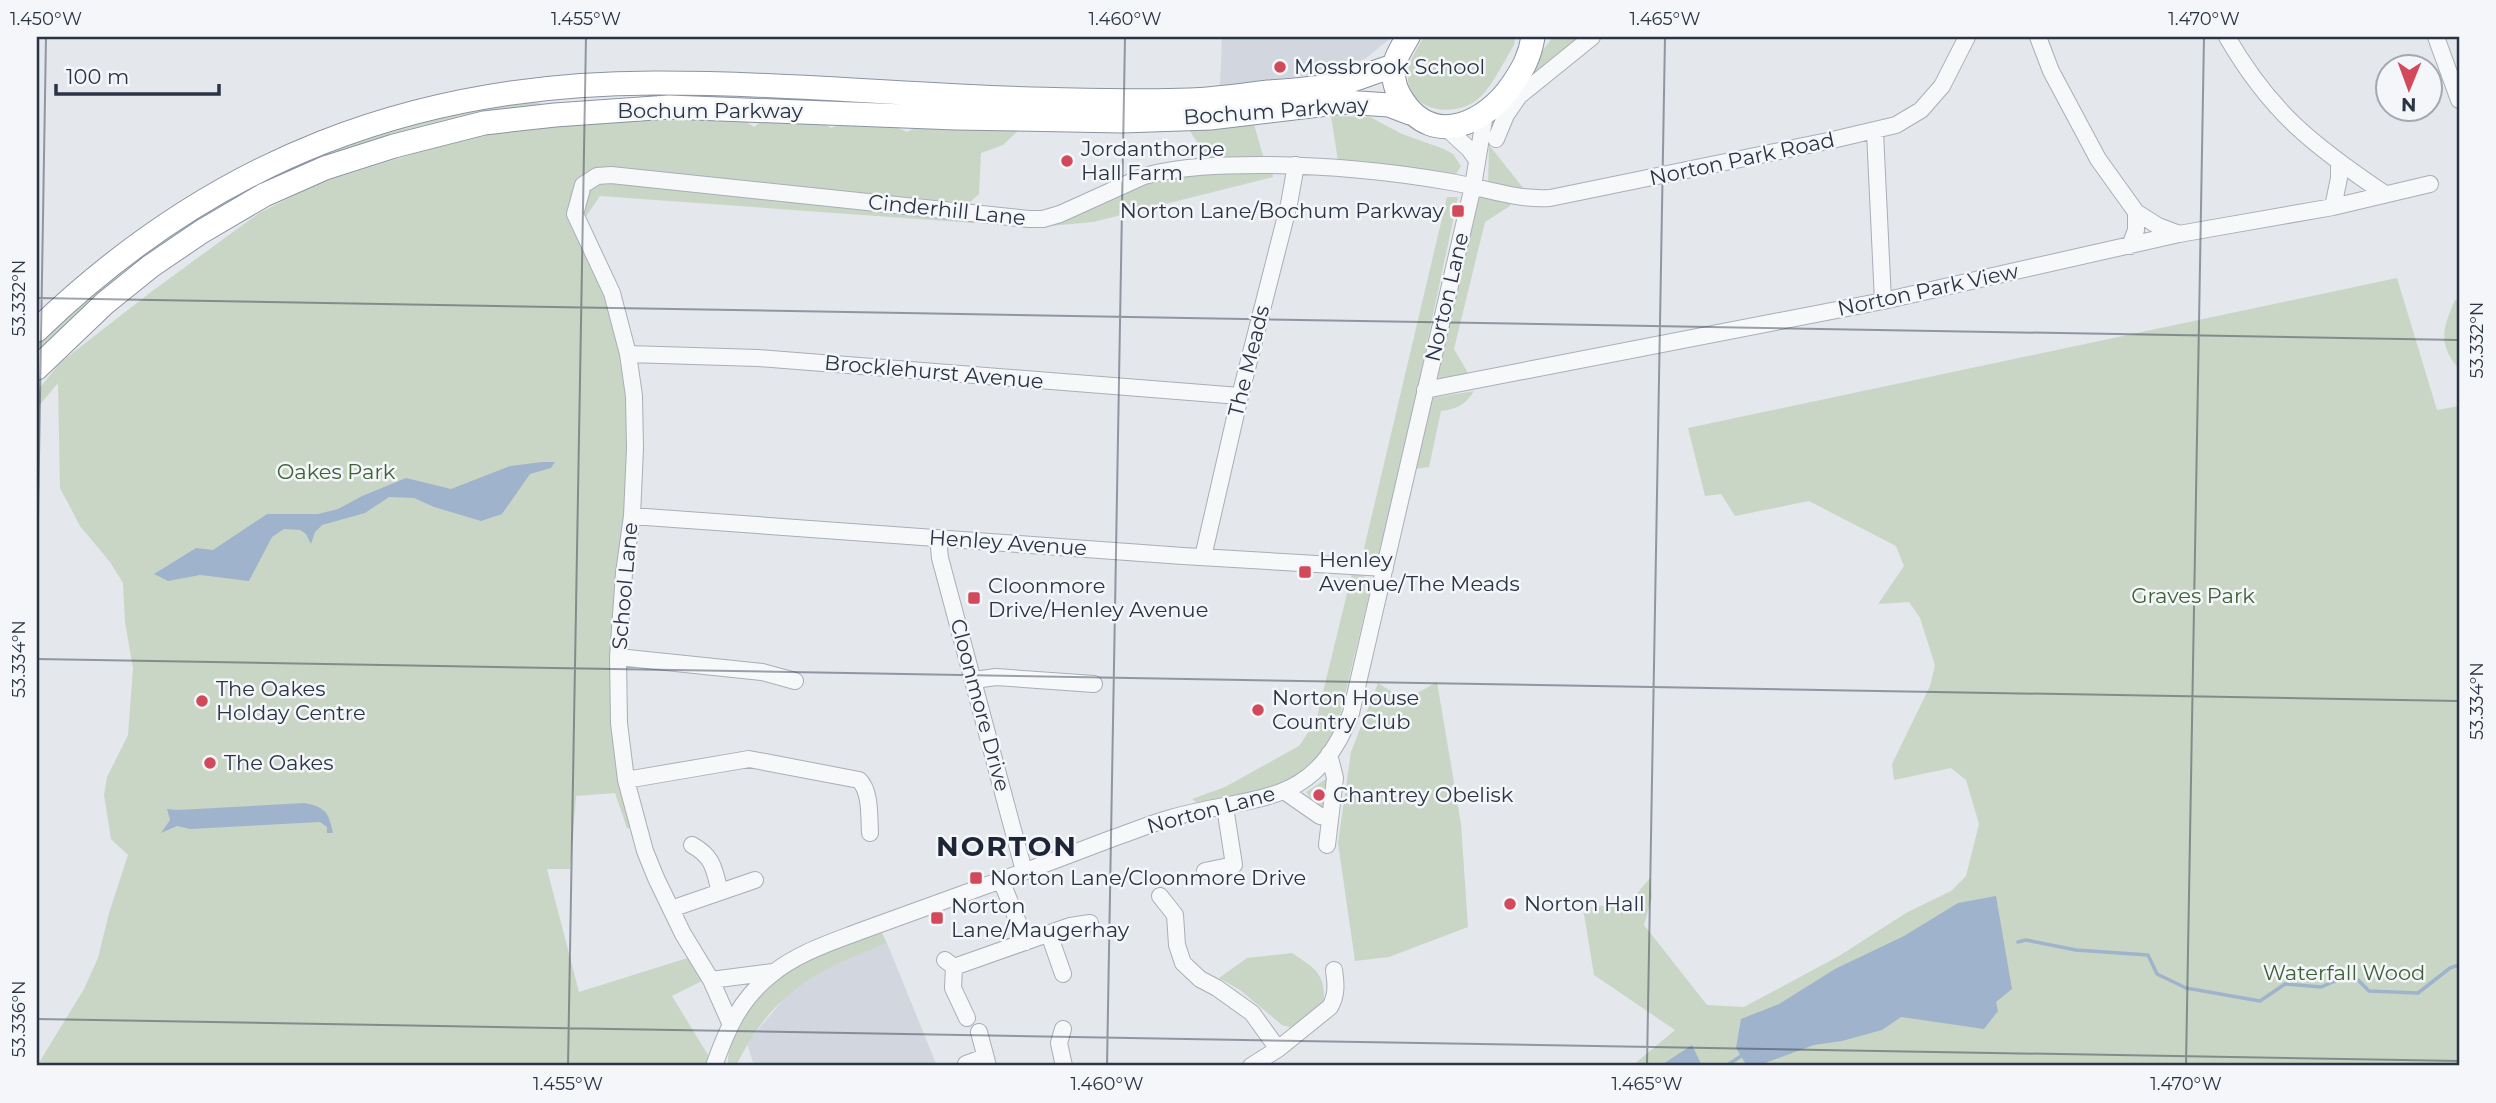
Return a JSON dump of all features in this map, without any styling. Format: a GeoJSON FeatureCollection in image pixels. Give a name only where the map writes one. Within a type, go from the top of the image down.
{"type":"FeatureCollection","features":[{"type":"Feature","properties":{"kind":"highway"},"geometry":{"type":"LineString","coordinates":[[1408,37],[1394,66],[1397,92],[1410,113]]}},
{"type":"Feature","properties":{"kind":"highway"},"geometry":{"type":"LineString","coordinates":[[1444,126],[1458,126],[1485,114],[1506,94],[1530,56],[1533,37]]}},
{"type":"Feature","properties":{"kind":"highway","name":"Bochum Parkway"},"geometry":{"type":"LineString","coordinates":[[37,330],[97,275],[139,242],[238,180],[302,150],[355,130],[459,101],[547,88],[656,83],[778,86],[933,96],[1113,101],[1191,100],[1340,84],[1394,66]]}},
{"type":"Feature","properties":{"kind":"highway","name":"Bochum Parkway"},"geometry":{"type":"LineString","coordinates":[[37,368],[105,303],[151,266],[201,232],[264,195],[325,168],[394,146],[484,123],[669,107],[956,118],[1122,121],[1210,118],[1344,102],[1389,105],[1426,122],[1444,126]]}},
{"type":"Feature","properties":{"kind":"street"},"geometry":{"type":"LineString","coordinates":[[1496,139],[1506,116],[1520,96],[1592,37]]}},
{"type":"Feature","properties":{"kind":"street","name":"Norton Park Road"},"geometry":{"type":"LineString","coordinates":[[1473,186],[1515,197],[1550,198],[1875,132],[1905,121],[1928,103],[1942,86],[1967,37]]}},
{"type":"Feature","properties":{"kind":"street"},"geometry":{"type":"LineString","coordinates":[[2038,37],[2051,71],[2098,159],[2136,212],[2158,226],[2179,234]]}},
{"type":"Feature","properties":{"kind":"street"},"geometry":{"type":"LineString","coordinates":[[2227,37],[2244,67],[2301,133],[2385,194]]}},
{"type":"Feature","properties":{"kind":"street"},"geometry":{"type":"LineString","coordinates":[[2435,37],[2459,100]]}},
{"type":"Feature","properties":{"kind":"street","name":"Norton Lane"},"geometry":{"type":"LineString","coordinates":[[714,1066],[744,1000],[773,972],[790,962],[837,940],[1172,817],[1225,807],[1284,790],[1315,771],[1329,754],[1342,735],[1350,713],[1473,186],[1485,114]]}},
{"type":"Feature","properties":{"kind":"street"},"geometry":{"type":"LineString","coordinates":[[1444,126],[1477,160]]}},
{"type":"Feature","properties":{"kind":"street"},"geometry":{"type":"LineString","coordinates":[[1875,132],[1883,301]]}},
{"type":"Feature","properties":{"kind":"street"},"geometry":{"type":"LineString","coordinates":[[2333,207],[2339,163]]}},
{"type":"Feature","properties":{"kind":"street","name":"Cinderhill Lane"},"geometry":{"type":"LineString","coordinates":[[583,185],[597,176],[611,175],[1043,219],[1160,172],[1220,165],[1336,166],[1473,186]]}},
{"type":"Feature","properties":{"kind":"street","name":"The Meads"},"geometry":{"type":"LineString","coordinates":[[1203,557],[1240,396],[1289,204],[1296,165]]}},
{"type":"Feature","properties":{"kind":"street","name":"Norton Park View"},"geometry":{"type":"LineString","coordinates":[[1425,390],[1883,301],[2179,234],[2333,207],[2430,184]]}},
{"type":"Feature","properties":{"kind":"street","name":"School Lane"},"geometry":{"type":"LineString","coordinates":[[583,185],[575,214],[612,293],[628,354],[634,396],[632,516],[624,573],[618,657],[619,723],[626,780],[645,850],[683,934],[712,980],[731,1025]]}},
{"type":"Feature","properties":{"kind":"street"},"geometry":{"type":"LineString","coordinates":[[2130,246],[2136,230],[2136,212]]}},
{"type":"Feature","properties":{"kind":"street","name":"Brocklehurst Avenue"},"geometry":{"type":"LineString","coordinates":[[628,354],[758,358],[1240,396]]}},
{"type":"Feature","properties":{"kind":"street","name":"Henley Avenue"},"geometry":{"type":"LineString","coordinates":[[632,516],[1385,568]]}},
{"type":"Feature","properties":{"kind":"street","name":"Cloonmore Drive"},"geometry":{"type":"LineString","coordinates":[[938,538],[940,558],[1024,871]]}},
{"type":"Feature","properties":{"kind":"street"},"geometry":{"type":"LineString","coordinates":[[618,657],[762,672],[795,681]]}},
{"type":"Feature","properties":{"kind":"street"},"geometry":{"type":"LineString","coordinates":[[974,680],[1004,677],[1094,684]]}},
{"type":"Feature","properties":{"kind":"street"},"geometry":{"type":"LineString","coordinates":[[1327,845],[1335,778],[1329,754]]}},
{"type":"Feature","properties":{"kind":"street"},"geometry":{"type":"LineString","coordinates":[[626,780],[749,759],[859,780],[866,791],[870,833]]}},
{"type":"Feature","properties":{"kind":"street"},"geometry":{"type":"LineString","coordinates":[[1284,790],[1320,816],[1329,818]]}},
{"type":"Feature","properties":{"kind":"street"},"geometry":{"type":"LineString","coordinates":[[1205,871],[1234,865],[1225,807]]}},
{"type":"Feature","properties":{"kind":"street"},"geometry":{"type":"LineString","coordinates":[[692,845],[706,853],[711,861],[720,892]]}},
{"type":"Feature","properties":{"kind":"street"},"geometry":{"type":"LineString","coordinates":[[671,909],[755,880]]}},
{"type":"Feature","properties":{"kind":"street"},"geometry":{"type":"LineString","coordinates":[[1001,880],[1026,942]]}},
{"type":"Feature","properties":{"kind":"street"},"geometry":{"type":"LineString","coordinates":[[1160,896],[1175,915],[1178,953],[1183,962],[1200,979],[1252,1013],[1278,1049]]}},
{"type":"Feature","properties":{"kind":"street"},"geometry":{"type":"LineString","coordinates":[[967,1018],[953,988],[950,964],[1070,926],[1090,923]]}},
{"type":"Feature","properties":{"kind":"street"},"geometry":{"type":"LineString","coordinates":[[1049,934],[1063,974]]}},
{"type":"Feature","properties":{"kind":"street"},"geometry":{"type":"LineString","coordinates":[[1251,1066],[1278,1049],[1330,1007],[1335,1000],[1334,970]]}},
{"type":"Feature","properties":{"kind":"street"},"geometry":{"type":"LineString","coordinates":[[712,980],[773,972]]}},
{"type":"Feature","properties":{"kind":"street"},"geometry":{"type":"LineString","coordinates":[[1063,1029],[1059,1043],[1064,1066]]}},
{"type":"Feature","properties":{"kind":"street"},"geometry":{"type":"LineString","coordinates":[[966,1064],[986,1062],[979,1032]]}},
{"type":"Feature","properties":{"kind":"shaded area","name":"Mossbrook School"},"geometry":{"type":"Polygon","coordinates":[[[1222,37],[1392,37],[1365,59],[1312,75],[1220,86],[1222,37]]]}},
{"type":"Feature","properties":{"kind":"shaded area"},"geometry":{"type":"Polygon","coordinates":[[[887,943],[937,1066],[754,1066],[747,1043],[791,990],[838,961],[887,943]]]}},
{"type":"Feature","properties":{"kind":"green space"},"geometry":{"type":"Polygon","coordinates":[[[1424,37],[1515,37],[1514,45],[1486,91],[1474,102],[1452,110],[1429,107],[1420,102],[1409,84],[1409,67],[1424,37]]]}},
{"type":"Feature","properties":{"kind":"green space"},"geometry":{"type":"Polygon","coordinates":[[[1553,37],[1584,37],[1524,85],[1521,79],[1553,37]]]}},
{"type":"Feature","properties":{"kind":"green space"},"geometry":{"type":"Polygon","coordinates":[[[526,101],[550,105],[290,177],[37,358],[37,338],[97,282],[249,182],[396,123],[526,101]]]}},
{"type":"Feature","properties":{"kind":"green space","name":"Oakes Park"},"geometry":{"type":"Polygon","coordinates":[[[664,115],[694,119],[741,118],[754,127],[765,119],[817,120],[831,128],[849,123],[869,122],[889,125],[907,132],[923,124],[1022,127],[1003,145],[981,153],[979,194],[969,203],[594,169],[577,179],[572,208],[608,295],[626,372],[626,511],[613,598],[613,726],[636,829],[627,828],[615,793],[576,796],[570,869],[547,869],[579,992],[694,956],[706,979],[672,996],[708,1055],[706,1066],[37,1066],[84,989],[98,958],[128,855],[111,839],[104,795],[107,777],[128,735],[133,668],[125,622],[123,583],[110,562],[80,526],[60,488],[58,383],[37,408],[37,391],[61,362],[151,292],[259,213],[319,183],[474,135],[664,115]]]}},
{"type":"Feature","properties":{"kind":"green space"},"geometry":{"type":"Polygon","coordinates":[[[1331,116],[1370,117],[1402,134],[1444,149],[1453,154],[1461,166],[1453,179],[1338,161],[1331,116]]]}},
{"type":"Feature","properties":{"kind":"green space"},"geometry":{"type":"Polygon","coordinates":[[[1253,121],[1264,159],[1208,159],[1188,128],[1253,121]]]}},
{"type":"Feature","properties":{"kind":"green space"},"geometry":{"type":"Polygon","coordinates":[[[1489,145],[1524,189],[1488,186],[1489,145]]]}},
{"type":"Feature","properties":{"kind":"green space"},"geometry":{"type":"Polygon","coordinates":[[[1272,170],[1273,177],[1093,222],[1050,226],[1049,222],[1153,180],[1187,173],[1272,170]]]}},
{"type":"Feature","properties":{"kind":"green space"},"geometry":{"type":"Polygon","coordinates":[[[613,181],[974,217],[974,223],[600,196],[583,221],[582,205],[587,190],[595,183],[613,181]]]}},
{"type":"Feature","properties":{"kind":"green space"},"geometry":{"type":"Polygon","coordinates":[[[1476,194],[1511,201],[1510,206],[1485,222],[1454,349],[1468,373],[1441,379],[1436,375],[1476,194]]]}},
{"type":"Feature","properties":{"kind":"green space"},"geometry":{"type":"Polygon","coordinates":[[[1447,197],[1458,197],[1405,447],[1378,557],[1362,557],[1447,197]]]}},
{"type":"Feature","properties":{"kind":"green space","name":"Graves Park"},"geometry":{"type":"Polygon","coordinates":[[[2397,278],[2437,410],[2459,406],[2459,1066],[1632,1066],[1675,1030],[1594,975],[1583,908],[1629,903],[1650,878],[1652,897],[1644,925],[1707,1005],[1744,1007],[1839,956],[1906,913],[1951,891],[1966,876],[1979,824],[1966,780],[1951,768],[1894,780],[1892,764],[1930,686],[1935,665],[1920,618],[1909,602],[1878,604],[1904,566],[1896,546],[1809,501],[1735,516],[1721,494],[1705,496],[1688,428],[2397,278]]]}},
{"type":"Feature","properties":{"kind":"green space"},"geometry":{"type":"Polygon","coordinates":[[[2459,299],[2459,369],[2447,351],[2444,335],[2455,300],[2459,299]]]}},
{"type":"Feature","properties":{"kind":"green space"},"geometry":{"type":"Polygon","coordinates":[[[1474,391],[1468,400],[1460,405],[1441,411],[1429,467],[1415,469],[1431,398],[1474,391]]]}},
{"type":"Feature","properties":{"kind":"green space"},"geometry":{"type":"Polygon","coordinates":[[[1352,573],[1366,577],[1371,587],[1336,732],[1320,755],[1296,775],[1268,788],[1199,804],[1192,799],[1225,787],[1299,746],[1316,721],[1352,573]]]}},
{"type":"Feature","properties":{"kind":"green space"},"geometry":{"type":"Polygon","coordinates":[[[1437,682],[1461,824],[1468,927],[1389,957],[1355,961],[1338,843],[1351,752],[1378,683],[1405,700],[1437,682]]]}},
{"type":"Feature","properties":{"kind":"green space"},"geometry":{"type":"Polygon","coordinates":[[[1329,777],[1328,798],[1322,807],[1306,792],[1329,777]]]}},
{"type":"Feature","properties":{"kind":"green space"},"geometry":{"type":"Polygon","coordinates":[[[880,929],[887,943],[838,963],[798,988],[764,1020],[736,1066],[728,1066],[729,1050],[739,1025],[764,989],[799,964],[880,929]]]}},
{"type":"Feature","properties":{"kind":"green space"},"geometry":{"type":"Polygon","coordinates":[[[1292,953],[1317,972],[1324,992],[1324,1002],[1293,1028],[1282,1025],[1240,990],[1219,978],[1247,958],[1292,953]]]}},
{"type":"Feature","properties":{"kind":"water"},"geometry":{"type":"Polygon","coordinates":[[[555,462],[551,468],[530,474],[502,514],[481,521],[414,498],[389,497],[365,513],[322,525],[315,532],[311,544],[306,534],[300,530],[284,529],[272,537],[249,581],[200,575],[168,581],[154,574],[196,548],[213,550],[267,514],[318,514],[338,509],[406,478],[451,489],[510,466],[555,462]]]}},
{"type":"Feature","properties":{"kind":"water"},"geometry":{"type":"Polygon","coordinates":[[[304,803],[325,812],[333,833],[327,833],[327,827],[320,822],[190,829],[177,826],[161,833],[170,820],[167,809],[304,803]]]}},
{"type":"Feature","properties":{"kind":"water"},"geometry":{"type":"Polygon","coordinates":[[[1996,896],[2012,989],[1996,1002],[1998,1011],[1984,1029],[1901,1017],[1882,1030],[1842,1041],[1814,1045],[1757,1066],[1747,1066],[1736,1048],[1741,1019],[1779,1004],[1835,969],[1904,936],[1958,903],[1996,896]]]}},
{"type":"Feature","properties":{"kind":"water"},"geometry":{"type":"Polygon","coordinates":[[[1692,1045],[1702,1066],[1660,1066],[1692,1045]]]}},
{"type":"Feature","properties":{"kind":"waterway"},"geometry":{"type":"LineString","coordinates":[[2018,942],[2026,940],[2076,950],[2148,955],[2157,974],[2186,988],[2260,1001],[2285,984],[2321,987],[2352,974],[2369,991],[2418,993],[2450,968],[2459,965]]}},
{"type":"Feature","properties":{"kind":"waterway"},"geometry":{"type":"LineString","coordinates":[[1726,1066],[1741,1056]]}},
{"type":"Feature","properties":{"kind":"place","name":"Mossbrook School"},"geometry":{"type":"Point","coordinates":[1280,67]}},
{"type":"Feature","properties":{"kind":"place","name":"Jordanthorpe Hall Farm"},"geometry":{"type":"Point","coordinates":[1067,161]}},
{"type":"Feature","properties":{"kind":"place","name":"Norton Lane/Bochum Parkway"},"geometry":{"type":"Point","coordinates":[1458,211]}},
{"type":"Feature","properties":{"kind":"place","name":"Henley Avenue/The Meads"},"geometry":{"type":"Point","coordinates":[1305,572]}},
{"type":"Feature","properties":{"kind":"place","name":"Cloonmore Drive/Henley Avenue"},"geometry":{"type":"Point","coordinates":[974,598]}},
{"type":"Feature","properties":{"kind":"place","name":"The Oakes Holday Centre"},"geometry":{"type":"Point","coordinates":[202,701]}},
{"type":"Feature","properties":{"kind":"place","name":"Norton House Country Club"},"geometry":{"type":"Point","coordinates":[1258,710]}},
{"type":"Feature","properties":{"kind":"place","name":"The Oakes"},"geometry":{"type":"Point","coordinates":[210,763]}},
{"type":"Feature","properties":{"kind":"place","name":"Chantrey Obelisk"},"geometry":{"type":"Point","coordinates":[1319,795]}},
{"type":"Feature","properties":{"kind":"place","name":"Norton Lane/Cloonmore Drive"},"geometry":{"type":"Point","coordinates":[976,878]}},
{"type":"Feature","properties":{"kind":"place","name":"Norton Hall"},"geometry":{"type":"Point","coordinates":[1510,904]}},
{"type":"Feature","properties":{"kind":"place","name":"Norton Lane/Maugerhay"},"geometry":{"type":"Point","coordinates":[937,918]}},
{"type":"Feature","properties":{"kind":"district","name":"NORTON"},"geometry":{"type":"Point","coordinates":[1007,846]}},
{"type":"Feature","properties":{"kind":"park label","name":"Waterfall Wood"},"geometry":{"type":"Point","coordinates":[2344,973]}}]}
